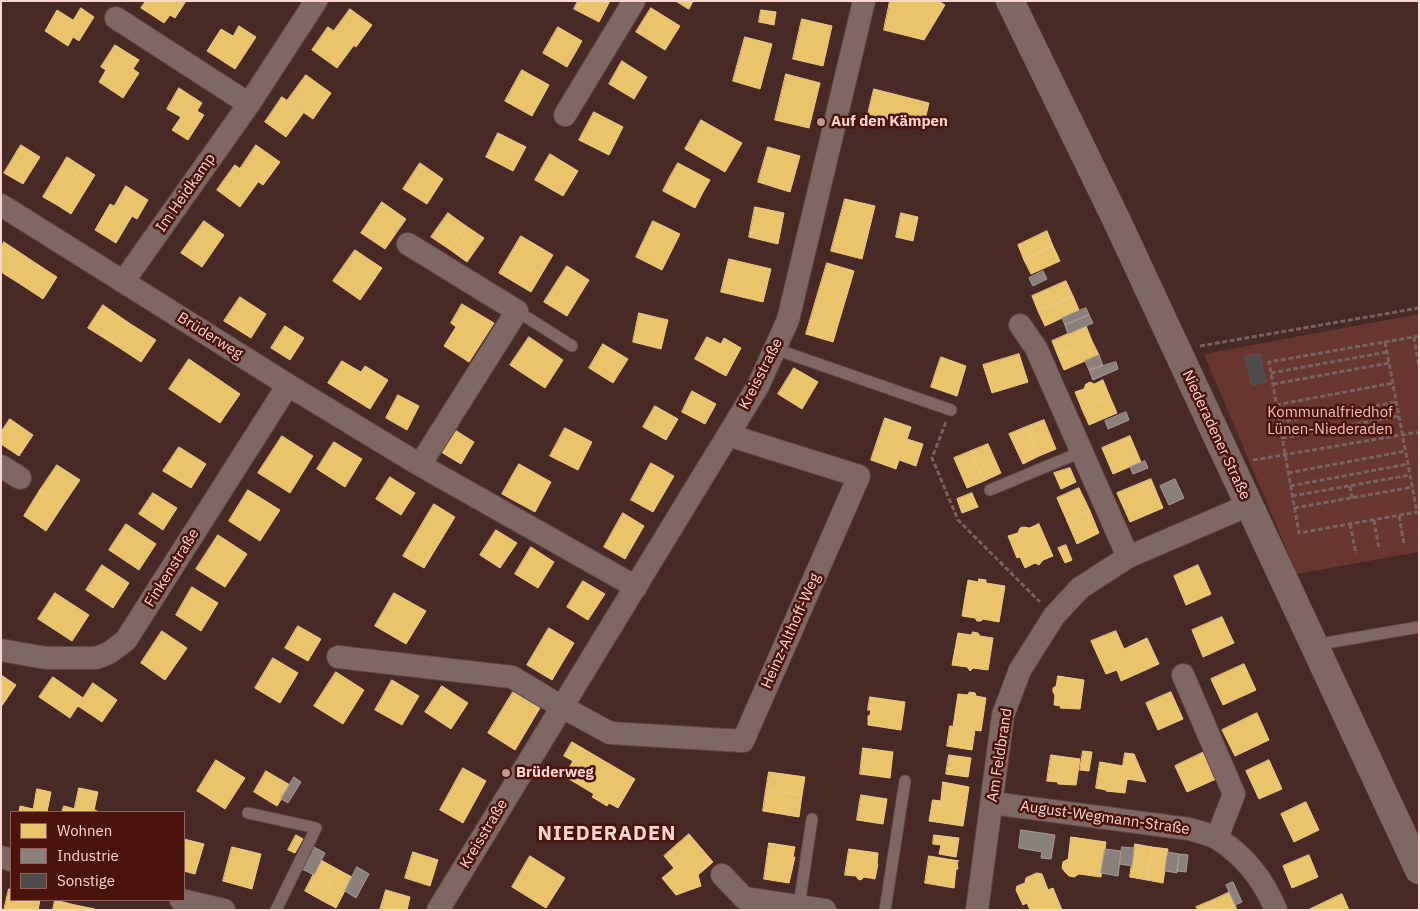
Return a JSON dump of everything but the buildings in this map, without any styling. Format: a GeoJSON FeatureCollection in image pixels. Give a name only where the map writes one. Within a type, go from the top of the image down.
{"type":"FeatureCollection","features":[{"type":"Feature","properties":{"kind":"street","name":"Im Heidkamp"},"geometry":{"type":"LineString","coordinates":[[122,282],[249,104],[316,1]]}},
{"type":"Feature","properties":{"kind":"street"},"geometry":{"type":"LineString","coordinates":[[565,115],[634,1]]}},
{"type":"Feature","properties":{"kind":"street","name":"Kreisstraße"},"geometry":{"type":"LineString","coordinates":[[438,910],[758,386],[788,320],[864,1]]}},
{"type":"Feature","properties":{"kind":"street","name":"Niederadener Straße"},"geometry":{"type":"LineString","coordinates":[[1010,1],[1058,97],[1419,870]]}},
{"type":"Feature","properties":{"kind":"street"},"geometry":{"type":"LineString","coordinates":[[116,18],[249,104]]}},
{"type":"Feature","properties":{"kind":"street","name":"Brüderweg"},"geometry":{"type":"LineString","coordinates":[[1,205],[288,385],[420,464],[636,587]]}},
{"type":"Feature","properties":{"kind":"street"},"geometry":{"type":"LineString","coordinates":[[408,244],[517,311],[420,464]]}},
{"type":"Feature","properties":{"kind":"street"},"geometry":{"type":"LineString","coordinates":[[1020,325],[1036,348],[1128,557]]}},
{"type":"Feature","properties":{"kind":"street","name":"Finkenstraße"},"geometry":{"type":"LineString","coordinates":[[1,650],[46,658],[96,658],[109,653],[126,640],[288,385]]}},
{"type":"Feature","properties":{"kind":"street","name":"Heinz-Althoff-Weg"},"geometry":{"type":"LineString","coordinates":[[562,707],[610,733],[743,741],[859,476],[728,435]]}},
{"type":"Feature","properties":{"kind":"street"},"geometry":{"type":"LineString","coordinates":[[1,466],[20,478]]}},
{"type":"Feature","properties":{"kind":"street","name":"Am Feldbrand"},"geometry":{"type":"LineString","coordinates":[[977,910],[1003,715],[1020,670],[1054,616],[1080,588],[1128,557],[1249,505]]}},
{"type":"Feature","properties":{"kind":"street"},"geometry":{"type":"LineString","coordinates":[[338,657],[512,677],[562,707]]}},
{"type":"Feature","properties":{"kind":"street"},"geometry":{"type":"LineString","coordinates":[[1183,675],[1234,794],[1217,838]]}},
{"type":"Feature","properties":{"kind":"street","name":"August-Wegmann-Straße"},"geometry":{"type":"LineString","coordinates":[[992,803],[1189,829],[1217,838],[1238,854],[1257,874],[1276,910]]}},
{"type":"Feature","properties":{"kind":"street"},"geometry":{"type":"LineString","coordinates":[[722,875],[744,898],[825,910]]}},
{"type":"Feature","properties":{"kind":"street"},"geometry":{"type":"LineString","coordinates":[[185,901],[224,910]]}},
{"type":"Feature","properties":{"kind":"lane"},"geometry":{"type":"LineString","coordinates":[[517,311],[572,346]]}},
{"type":"Feature","properties":{"kind":"lane"},"geometry":{"type":"LineString","coordinates":[[775,349],[950,410]]}},
{"type":"Feature","properties":{"kind":"lane"},"geometry":{"type":"LineString","coordinates":[[990,490],[1081,452]]}},
{"type":"Feature","properties":{"kind":"lane"},"geometry":{"type":"LineString","coordinates":[[1314,645],[1419,627]]}},
{"type":"Feature","properties":{"kind":"lane"},"geometry":{"type":"LineString","coordinates":[[885,910],[905,781]]}},
{"type":"Feature","properties":{"kind":"lane"},"geometry":{"type":"LineString","coordinates":[[248,813],[316,828],[276,910]]}},
{"type":"Feature","properties":{"kind":"lane"},"geometry":{"type":"LineString","coordinates":[[799,906],[812,819]]}},
{"type":"Feature","properties":{"kind":"path"},"geometry":{"type":"LineString","coordinates":[[1177,350],[1419,308]]}},
{"type":"Feature","properties":{"kind":"path"},"geometry":{"type":"LineString","coordinates":[[1385,342],[1418,513],[1298,533],[1269,362],[1419,336]]}},
{"type":"Feature","properties":{"kind":"path"},"geometry":{"type":"LineString","coordinates":[[1414,337],[1419,367]]}},
{"type":"Feature","properties":{"kind":"path"},"geometry":{"type":"LineString","coordinates":[[1271,373],[1387,352]]}},
{"type":"Feature","properties":{"kind":"path"},"geometry":{"type":"LineString","coordinates":[[1273,384],[1389,363]]}},
{"type":"Feature","properties":{"kind":"path"},"geometry":{"type":"LineString","coordinates":[[1276,405],[1393,383]]}},
{"type":"Feature","properties":{"kind":"path"},"geometry":{"type":"LineString","coordinates":[[1279,422],[1396,402]]}},
{"type":"Feature","properties":{"kind":"path"},"geometry":{"type":"LineString","coordinates":[[950,410],[932,458],[958,520],[1054,616]]}},
{"type":"Feature","properties":{"kind":"path"},"geometry":{"type":"LineString","coordinates":[[1282,438],[1400,416]]}},
{"type":"Feature","properties":{"kind":"path"},"geometry":{"type":"LineString","coordinates":[[1230,464],[1419,432]]}},
{"type":"Feature","properties":{"kind":"path"},"geometry":{"type":"LineString","coordinates":[[1288,473],[1406,451]]}},
{"type":"Feature","properties":{"kind":"path"},"geometry":{"type":"LineString","coordinates":[[1290,486],[1408,464]]}},
{"type":"Feature","properties":{"kind":"path"},"geometry":{"type":"LineString","coordinates":[[1292,496],[1410,475]]}},
{"type":"Feature","properties":{"kind":"path"},"geometry":{"type":"LineString","coordinates":[[1350,486],[1352,498]]}},
{"type":"Feature","properties":{"kind":"path"},"geometry":{"type":"LineString","coordinates":[[1294,508],[1412,487]]}},
{"type":"Feature","properties":{"kind":"path"},"geometry":{"type":"LineString","coordinates":[[1399,516],[1404,544]]}},
{"type":"Feature","properties":{"kind":"path"},"geometry":{"type":"LineString","coordinates":[[1374,520],[1380,549]]}},
{"type":"Feature","properties":{"kind":"path"},"geometry":{"type":"LineString","coordinates":[[1350,524],[1356,554]]}},
{"type":"Feature","properties":{"kind":"green space","name":"Kommunalfriedhof Lünen-Niederaden"},"geometry":{"type":"Polygon","coordinates":[[[1419,314],[1419,552],[1297,574],[1204,354],[1419,314]]]}},
{"type":"Feature","properties":{"kind":"place","name":"Auf den Kämpen"},"geometry":{"type":"Point","coordinates":[821,122]}},
{"type":"Feature","properties":{"kind":"place","name":"Brüderweg"},"geometry":{"type":"Point","coordinates":[506,773]}},
{"type":"Feature","properties":{"kind":"district","name":"NIEDERADEN"},"geometry":{"type":"Point","coordinates":[607,834]}}]}
